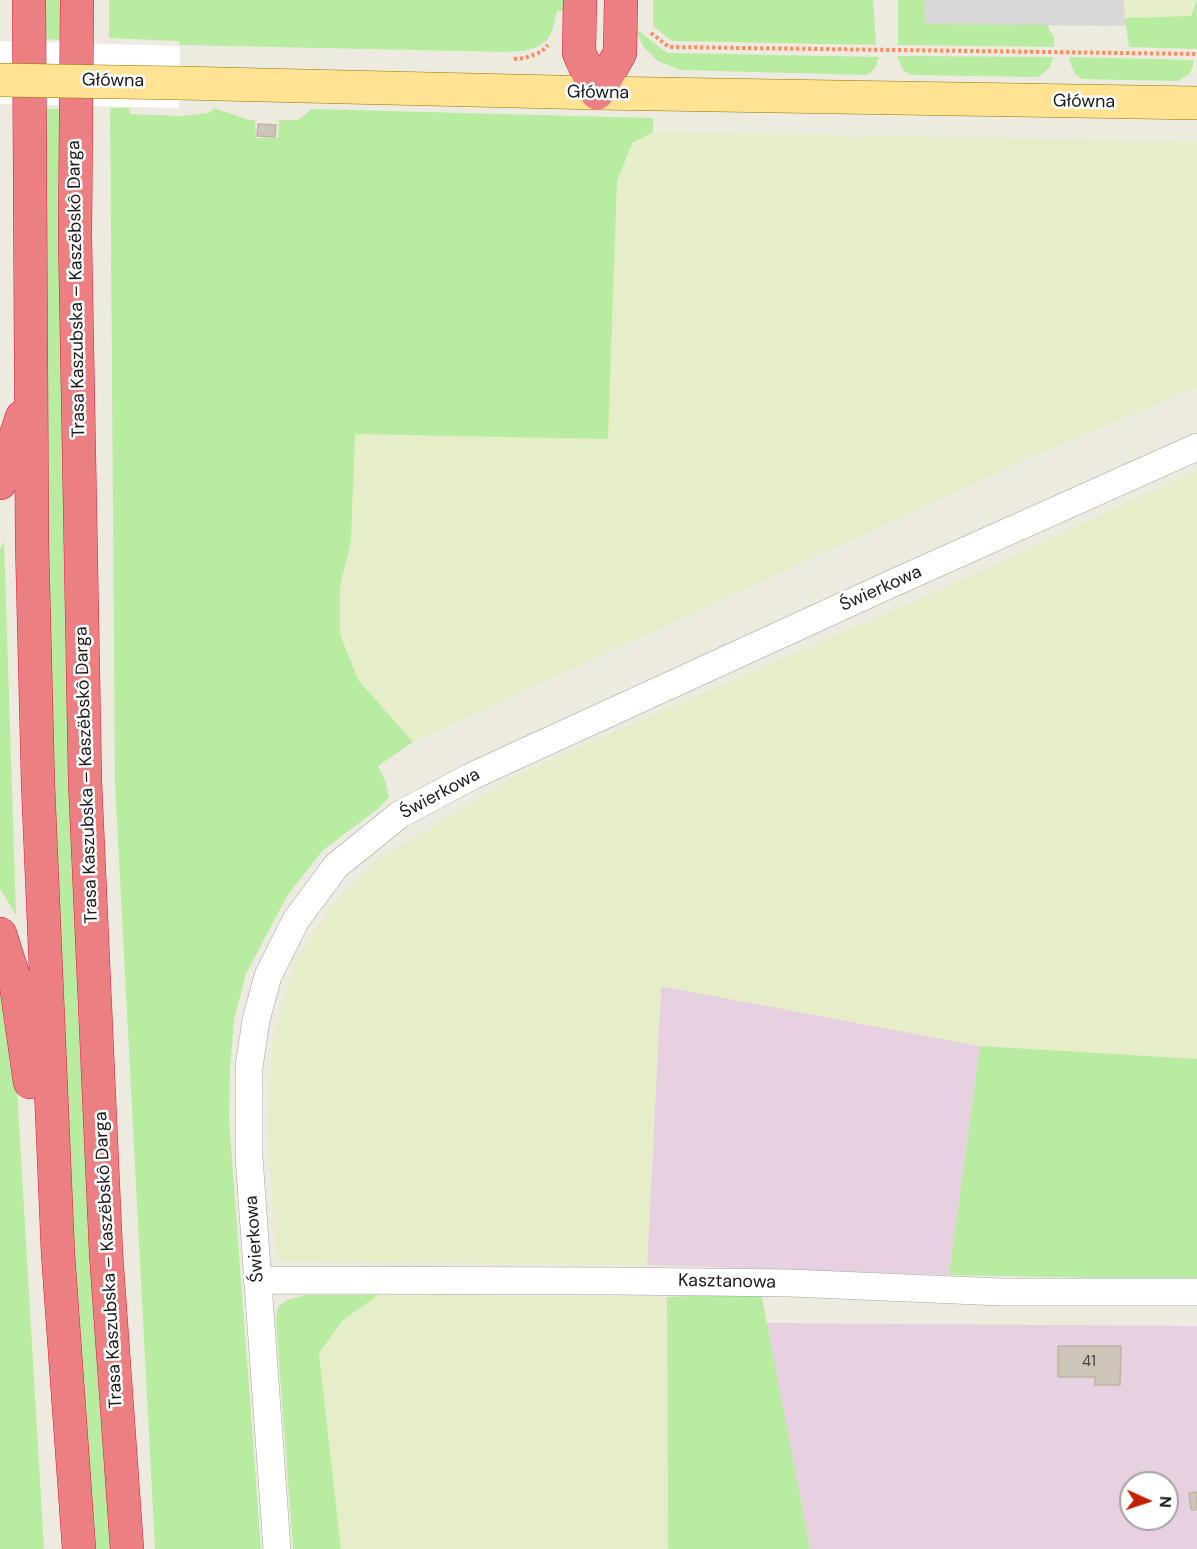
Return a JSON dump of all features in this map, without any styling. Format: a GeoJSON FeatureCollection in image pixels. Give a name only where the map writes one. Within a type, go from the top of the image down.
{"type":"FeatureCollection","features":[{"type":"Feature","properties":{"kind":"highway"},"geometry":{"type":"LineString","coordinates":[[29,0],[30,392],[38,784],[58,1254],[79,1549]]}},
{"type":"Feature","properties":{"kind":"highway","name":"Trasa Kaszubska – Kaszëbskô Darga"},"geometry":{"type":"LineString","coordinates":[[77,0],[75,236],[86,781],[106,1253],[127,1549]]}},
{"type":"Feature","properties":{"kind":"highway"},"geometry":{"type":"LineString","coordinates":[[580,0],[579,53],[597,93]]}},
{"type":"Feature","properties":{"kind":"highway"},"geometry":{"type":"LineString","coordinates":[[597,93],[620,53],[621,0]]}},
{"type":"Feature","properties":{"kind":"highway"},"geometry":{"type":"LineString","coordinates":[[0,483],[30,392]]}},
{"type":"Feature","properties":{"kind":"highway"},"geometry":{"type":"LineString","coordinates":[[0,934],[16,984],[36,1129],[58,1254]]}},
{"type":"Feature","properties":{"kind":"main road","name":"Główna"},"geometry":{"type":"LineString","coordinates":[[0,80],[1197,103]]}},
{"type":"Feature","properties":{"kind":"street","name":"Świerkowa"},"geometry":{"type":"LineString","coordinates":[[277,1549],[248,1113],[249,1067],[256,1020],[268,976],[296,920],[336,866],[399,815],[472,776],[1197,447]]}},
{"type":"Feature","properties":{"kind":"street","name":"Kasztanowa"},"geometry":{"type":"LineString","coordinates":[[258,1280],[651,1281],[791,1283],[1001,1292],[1197,1292]]}},
{"type":"Feature","properties":{"kind":"path"},"geometry":{"type":"LineString","coordinates":[[646,29],[669,47],[1197,54]]}},
{"type":"Feature","properties":{"kind":"path"},"geometry":{"type":"LineString","coordinates":[[510,60],[541,52],[551,43]]}},
{"type":"Feature","properties":{"kind":"shaded area"},"geometry":{"type":"Polygon","coordinates":[[[924,0],[1124,0],[1126,26],[925,24],[924,0]]]}},
{"type":"Feature","properties":{"kind":"shaded area"},"geometry":{"type":"Polygon","coordinates":[[[661,986],[980,1046],[949,1275],[647,1265],[661,986]]]}},
{"type":"Feature","properties":{"kind":"shaded area"},"geometry":{"type":"Polygon","coordinates":[[[766,1323],[1197,1326],[1197,1549],[810,1549],[766,1323]]]}},
{"type":"Feature","properties":{"kind":"green space"},"geometry":{"type":"Polygon","coordinates":[[[42,0],[61,0],[61,40],[42,39],[42,0]]]}},
{"type":"Feature","properties":{"kind":"green space"},"geometry":{"type":"Polygon","coordinates":[[[109,0],[567,0],[567,11],[557,11],[553,29],[547,40],[539,46],[509,52],[180,45],[179,41],[109,38],[109,0]]]}},
{"type":"Feature","properties":{"kind":"green space"},"geometry":{"type":"Polygon","coordinates":[[[653,0],[873,0],[876,45],[672,41],[653,26],[653,0]]]}},
{"type":"Feature","properties":{"kind":"green space"},"geometry":{"type":"Polygon","coordinates":[[[898,0],[924,0],[925,24],[1048,25],[1054,36],[1054,47],[898,45],[898,0]]]}},
{"type":"Feature","properties":{"kind":"green space"},"geometry":{"type":"Polygon","coordinates":[[[1124,0],[1197,0],[1191,16],[1125,18],[1124,0]]]}},
{"type":"Feature","properties":{"kind":"green space"},"geometry":{"type":"Polygon","coordinates":[[[1197,0],[1197,49],[1129,47],[1125,18],[1191,16],[1197,0]]]}},
{"type":"Feature","properties":{"kind":"green space"},"geometry":{"type":"Polygon","coordinates":[[[636,31],[667,53],[879,57],[875,68],[867,75],[680,70],[658,61],[643,46],[636,31]]]}},
{"type":"Feature","properties":{"kind":"green space"},"geometry":{"type":"Polygon","coordinates":[[[897,56],[1053,57],[1050,68],[1038,77],[910,75],[903,70],[897,56]]]}},
{"type":"Feature","properties":{"kind":"green space"},"geometry":{"type":"Polygon","coordinates":[[[1069,57],[1193,60],[1193,67],[1189,74],[1178,81],[1082,79],[1076,75],[1069,57]]]}},
{"type":"Feature","properties":{"kind":"green space"},"geometry":{"type":"Polygon","coordinates":[[[110,108],[129,108],[130,114],[180,116],[209,113],[214,108],[255,120],[256,138],[278,138],[279,120],[298,120],[312,109],[653,118],[653,132],[632,143],[617,182],[608,439],[355,434],[351,541],[340,586],[340,634],[358,680],[413,742],[378,766],[386,783],[389,797],[379,808],[323,850],[287,896],[246,974],[234,1019],[229,1119],[261,1549],[155,1549],[115,783],[110,108]]]}},
{"type":"Feature","properties":{"kind":"green space"},"geometry":{"type":"Polygon","coordinates":[[[42,109],[60,109],[65,636],[78,1015],[98,1379],[111,1549],[92,1549],[80,1381],[62,1017],[49,638],[42,109]]]}},
{"type":"Feature","properties":{"kind":"green space"},"geometry":{"type":"Polygon","coordinates":[[[653,132],[1197,142],[1197,387],[1044,451],[413,742],[358,680],[340,634],[340,586],[351,541],[355,434],[608,438],[617,182],[632,143],[653,132]]]}},
{"type":"Feature","properties":{"kind":"green space"},"geometry":{"type":"Polygon","coordinates":[[[1197,470],[1197,1059],[980,1046],[661,986],[647,1265],[277,1261],[267,1126],[272,1039],[295,962],[329,908],[376,861],[518,774],[954,584],[1197,470]]]}},
{"type":"Feature","properties":{"kind":"green space"},"geometry":{"type":"Polygon","coordinates":[[[4,541],[16,915],[0,889],[0,549],[4,541]]]}},
{"type":"Feature","properties":{"kind":"green space"},"geometry":{"type":"Polygon","coordinates":[[[0,970],[15,1055],[44,1549],[0,1549],[0,970]]]}},
{"type":"Feature","properties":{"kind":"green space"},"geometry":{"type":"Polygon","coordinates":[[[980,1046],[1197,1059],[1197,1280],[949,1275],[980,1046]]]}},
{"type":"Feature","properties":{"kind":"green space"},"geometry":{"type":"Polygon","coordinates":[[[742,1294],[762,1297],[810,1549],[668,1549],[667,1297],[742,1294]]]}},
{"type":"Feature","properties":{"kind":"green space"},"geometry":{"type":"Polygon","coordinates":[[[305,1295],[378,1295],[342,1321],[319,1353],[341,1549],[293,1549],[276,1320],[278,1307],[287,1300],[305,1295]]]}},
{"type":"Feature","properties":{"kind":"green space"},"geometry":{"type":"Polygon","coordinates":[[[378,1295],[667,1297],[668,1549],[341,1549],[319,1353],[342,1321],[378,1295]]]}},
{"type":"Feature","properties":{"kind":"pier"},"geometry":{"type":"Polygon","coordinates":[[[0,41],[180,46],[179,108],[0,104],[0,41]]]}},
{"type":"Feature","properties":{"kind":"building"},"geometry":{"type":"Polygon","coordinates":[[[258,124],[276,125],[275,137],[257,136],[258,124]]]}},
{"type":"Feature","properties":{"kind":"building"},"geometry":{"type":"Polygon","coordinates":[[[1058,1346],[1121,1346],[1120,1385],[1095,1385],[1095,1377],[1058,1377],[1058,1346]]]}},
{"type":"Feature","properties":{"kind":"building"},"geometry":{"type":"Polygon","coordinates":[[[1197,1492],[1197,1509],[1191,1510],[1189,1493],[1197,1492]]]}}]}
